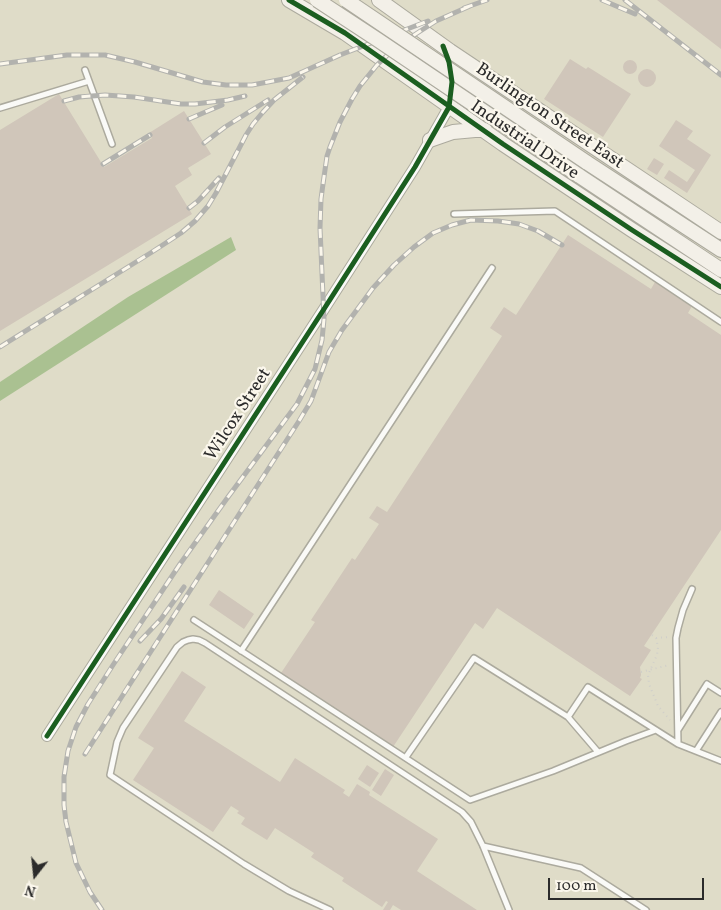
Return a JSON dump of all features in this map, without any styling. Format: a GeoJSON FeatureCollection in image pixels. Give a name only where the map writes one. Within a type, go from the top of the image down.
{"type":"FeatureCollection","features":[{"type":"Feature","properties":{"kind":"street","name":"Industrial Drive"},"geometry":{"type":"LineString","coordinates":[[288,0],[345,33],[450,107],[721,287]]}},
{"type":"Feature","properties":{"kind":"street","name":"Burlington Street East"},"geometry":{"type":"LineString","coordinates":[[317,0],[721,270]]}},
{"type":"Feature","properties":{"kind":"street","name":"Burlington Street East"},"geometry":{"type":"LineString","coordinates":[[346,0],[586,162],[721,250]]}},
{"type":"Feature","properties":{"kind":"street","name":"Burlington Street East"},"geometry":{"type":"LineString","coordinates":[[379,0],[443,46],[721,232]]}},
{"type":"Feature","properties":{"kind":"street"},"geometry":{"type":"LineString","coordinates":[[443,46],[449,62],[452,82],[450,107]]}},
{"type":"Feature","properties":{"kind":"street"},"geometry":{"type":"LineString","coordinates":[[450,107],[471,94],[494,90],[512,92]]}},
{"type":"Feature","properties":{"kind":"street","name":"Wilcox Street"},"geometry":{"type":"LineString","coordinates":[[47,736],[415,167],[450,107]]}},
{"type":"Feature","properties":{"kind":"street"},"geometry":{"type":"LineString","coordinates":[[430,140],[453,132],[485,130]]}},
{"type":"Feature","properties":{"kind":"lane"},"geometry":{"type":"LineString","coordinates":[[85,70],[112,144]]}},
{"type":"Feature","properties":{"kind":"lane"},"geometry":{"type":"LineString","coordinates":[[0,108],[89,81]]}},
{"type":"Feature","properties":{"kind":"lane"},"geometry":{"type":"LineString","coordinates":[[454,214],[555,211],[721,322]]}},
{"type":"Feature","properties":{"kind":"lane"},"geometry":{"type":"LineString","coordinates":[[241,651],[492,268]]}},
{"type":"Feature","properties":{"kind":"lane"},"geometry":{"type":"LineString","coordinates":[[678,744],[677,636],[682,610],[692,589]]}},
{"type":"Feature","properties":{"kind":"lane"},"geometry":{"type":"LineString","coordinates":[[194,620],[470,800],[553,771],[656,730]]}},
{"type":"Feature","properties":{"kind":"lane"},"geometry":{"type":"LineString","coordinates":[[330,910],[289,891],[244,864],[110,775],[117,742],[123,728],[182,642],[193,639],[205,643],[462,812],[472,822],[509,910]]}},
{"type":"Feature","properties":{"kind":"lane"},"geometry":{"type":"LineString","coordinates":[[406,758],[474,658],[568,717],[598,752]]}},
{"type":"Feature","properties":{"kind":"lane"},"geometry":{"type":"LineString","coordinates":[[678,730],[707,684],[721,693]]}},
{"type":"Feature","properties":{"kind":"lane"},"geometry":{"type":"LineString","coordinates":[[568,717],[588,687],[678,744],[721,761]]}},
{"type":"Feature","properties":{"kind":"lane"},"geometry":{"type":"LineString","coordinates":[[696,751],[721,712]]}},
{"type":"Feature","properties":{"kind":"lane"},"geometry":{"type":"LineString","coordinates":[[483,846],[581,868],[646,910]]}},
{"type":"Feature","properties":{"kind":"path"},"geometry":{"type":"LineString","coordinates":[[652,635],[656,638],[677,636]]}},
{"type":"Feature","properties":{"kind":"path"},"geometry":{"type":"LineString","coordinates":[[656,638],[658,651],[648,680],[658,706],[678,730]]}},
{"type":"Feature","properties":{"kind":"path"},"geometry":{"type":"LineString","coordinates":[[641,672],[676,664]]}},
{"type":"Feature","properties":{"kind":"green space"},"geometry":{"type":"Polygon","coordinates":[[[231,237],[236,250],[0,401],[0,382],[128,297],[231,237]]]}},
{"type":"Feature","properties":{"kind":"building"},"geometry":{"type":"Polygon","coordinates":[[[657,0],[721,0],[721,49],[657,0]]]}},
{"type":"Feature","properties":{"kind":"building"},"geometry":{"type":"Polygon","coordinates":[[[570,59],[586,69],[588,67],[631,94],[603,137],[544,99],[570,59]]]}},
{"type":"Feature","properties":{"kind":"building"},"geometry":{"type":"Polygon","coordinates":[[[627,60],[633,60],[637,67],[633,74],[627,74],[623,70],[623,64],[627,60]]]}},
{"type":"Feature","properties":{"kind":"building"},"geometry":{"type":"Polygon","coordinates":[[[643,69],[651,69],[656,74],[654,85],[643,87],[638,82],[638,74],[643,69]]]}},
{"type":"Feature","properties":{"kind":"building"},"geometry":{"type":"Polygon","coordinates":[[[59,94],[104,167],[152,138],[149,133],[184,111],[211,154],[188,168],[192,175],[175,186],[192,214],[0,331],[0,130],[59,94]]]}},
{"type":"Feature","properties":{"kind":"building"},"geometry":{"type":"Polygon","coordinates":[[[676,120],[693,131],[687,139],[711,155],[687,193],[664,178],[669,170],[687,182],[695,170],[659,146],[676,120]]]}},
{"type":"Feature","properties":{"kind":"building"},"geometry":{"type":"Polygon","coordinates":[[[654,158],[664,164],[657,175],[647,169],[654,158]]]}},
{"type":"Feature","properties":{"kind":"building"},"geometry":{"type":"Polygon","coordinates":[[[568,235],[651,289],[655,282],[692,306],[688,313],[721,335],[721,530],[644,646],[651,650],[640,667],[640,678],[642,679],[630,696],[497,608],[483,629],[475,623],[393,747],[281,673],[315,622],[311,620],[352,558],[355,560],[379,524],[369,518],[377,506],[387,512],[502,336],[490,328],[504,307],[516,315],[568,235]]]}},
{"type":"Feature","properties":{"kind":"building"},"geometry":{"type":"Polygon","coordinates":[[[219,590],[254,614],[244,629],[209,605],[219,590]]]}},
{"type":"Feature","properties":{"kind":"building"},"geometry":{"type":"Polygon","coordinates":[[[182,671],[206,687],[184,721],[280,782],[295,758],[345,790],[343,793],[349,797],[357,784],[370,792],[369,795],[438,839],[417,871],[477,910],[401,910],[393,905],[390,910],[383,910],[388,902],[386,901],[382,907],[342,881],[344,878],[311,857],[314,853],[275,828],[267,840],[241,824],[245,818],[231,806],[213,832],[133,780],[154,748],[138,738],[182,671]]]}},
{"type":"Feature","properties":{"kind":"building"},"geometry":{"type":"Polygon","coordinates":[[[367,765],[379,773],[370,787],[358,779],[367,765]]]}},
{"type":"Feature","properties":{"kind":"building"},"geometry":{"type":"Polygon","coordinates":[[[385,769],[394,775],[381,796],[372,790],[385,769]]]}},
{"type":"Feature","properties":{"kind":"railway"},"geometry":{"type":"LineString","coordinates":[[464,8],[487,0]]}},
{"type":"Feature","properties":{"kind":"railway"},"geometry":{"type":"LineString","coordinates":[[602,0],[635,14]]}},
{"type":"Feature","properties":{"kind":"railway"},"geometry":{"type":"LineString","coordinates":[[625,0],[721,75]]}},
{"type":"Feature","properties":{"kind":"railway"},"geometry":{"type":"LineString","coordinates":[[102,910],[90,892],[76,863],[66,822],[64,777],[68,751],[76,727],[88,704],[180,564],[297,404],[315,369],[322,340],[324,319],[320,228],[323,184],[330,147],[352,99],[377,65],[397,46],[436,21],[470,6]]}},
{"type":"Feature","properties":{"kind":"railway"},"geometry":{"type":"LineString","coordinates":[[0,64],[67,55],[105,55],[203,82],[226,85],[252,85],[289,78],[340,55],[428,21]]}},
{"type":"Feature","properties":{"kind":"railway"},"geometry":{"type":"LineString","coordinates":[[0,347],[152,252],[181,233],[195,221],[216,193],[253,124],[274,100],[303,77]]}},
{"type":"Feature","properties":{"kind":"railway"},"geometry":{"type":"LineString","coordinates":[[64,101],[79,97],[105,95],[195,104],[245,96]]}},
{"type":"Feature","properties":{"kind":"railway"},"geometry":{"type":"LineString","coordinates":[[204,143],[225,127],[268,100]]}},
{"type":"Feature","properties":{"kind":"railway"},"geometry":{"type":"LineString","coordinates":[[189,119],[222,105]]}},
{"type":"Feature","properties":{"kind":"railway"},"geometry":{"type":"LineString","coordinates":[[103,164],[150,135]]}},
{"type":"Feature","properties":{"kind":"railway"},"geometry":{"type":"LineString","coordinates":[[189,208],[219,178]]}},
{"type":"Feature","properties":{"kind":"railway"},"geometry":{"type":"LineString","coordinates":[[85,754],[299,421],[311,401],[329,352],[342,330],[373,288],[394,265],[433,233],[471,220],[519,224],[538,231],[562,245]]}},
{"type":"Feature","properties":{"kind":"railway"},"geometry":{"type":"LineString","coordinates":[[140,641],[161,619],[184,587]]}},
{"type":"Feature","properties":{"kind":"cycle path"},"geometry":{"type":"LineString","coordinates":[[289,0],[345,33],[503,144],[721,287]]}},
{"type":"Feature","properties":{"kind":"cycle path"},"geometry":{"type":"LineString","coordinates":[[47,736],[415,167],[449,107],[452,82],[449,62],[443,46]]}}]}
